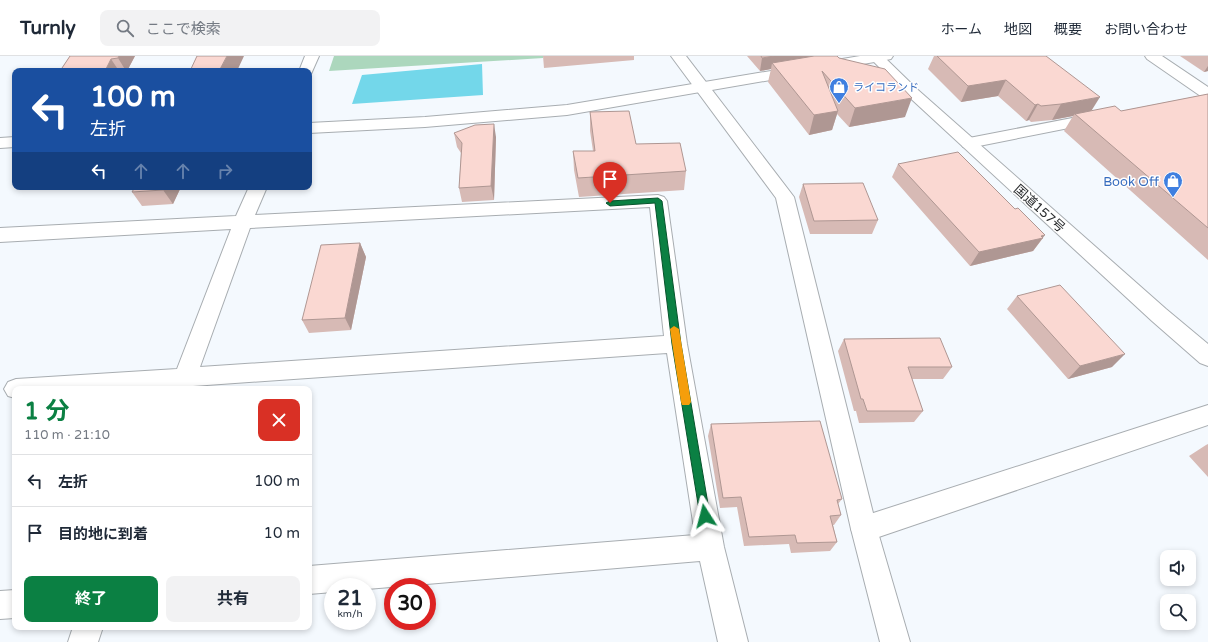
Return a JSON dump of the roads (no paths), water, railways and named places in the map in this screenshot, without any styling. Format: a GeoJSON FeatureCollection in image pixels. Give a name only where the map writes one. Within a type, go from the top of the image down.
{"type":"FeatureCollection","features":[{"type":"Feature","properties":{"kind":"main road"},"geometry":{"type":"LineString","coordinates":[[307,68],[312,56]]}},
{"type":"Feature","properties":{"kind":"main road"},"geometry":{"type":"LineString","coordinates":[[678,56],[785,197],[864,529],[896,642]]}},
{"type":"Feature","properties":{"kind":"main road"},"geometry":{"type":"LineString","coordinates":[[312,128],[425,122],[567,110],[879,56]]}},
{"type":"Feature","properties":{"kind":"main road","name":"国道157号"},"geometry":{"type":"LineString","coordinates":[[879,56],[969,143],[1159,315],[1208,357]]}},
{"type":"Feature","properties":{"kind":"main road"},"geometry":{"type":"LineString","coordinates":[[1152,56],[1203,97]]}},
{"type":"Feature","properties":{"kind":"main road"},"geometry":{"type":"LineString","coordinates":[[969,143],[1116,114]]}},
{"type":"Feature","properties":{"kind":"main road"},"geometry":{"type":"LineString","coordinates":[[0,143],[12,142]]}},
{"type":"Feature","properties":{"kind":"main road"},"geometry":{"type":"LineString","coordinates":[[182,384],[243,222],[257,190]]}},
{"type":"Feature","properties":{"kind":"main road"},"geometry":{"type":"LineString","coordinates":[[0,235],[658,201],[676,344],[710,547],[733,642]]}},
{"type":"Feature","properties":{"kind":"main road"},"geometry":{"type":"LineString","coordinates":[[115,386],[182,384],[676,344]]}},
{"type":"Feature","properties":{"kind":"main road"},"geometry":{"type":"LineString","coordinates":[[0,390],[12,389]]}},
{"type":"Feature","properties":{"kind":"main road"},"geometry":{"type":"LineString","coordinates":[[864,529],[1208,415]]}},
{"type":"Feature","properties":{"kind":"main road"},"geometry":{"type":"LineString","coordinates":[[312,580],[710,547]]}},
{"type":"Feature","properties":{"kind":"main road"},"geometry":{"type":"LineString","coordinates":[[0,605],[12,604]]}},
{"type":"Feature","properties":{"kind":"main road"},"geometry":{"type":"LineString","coordinates":[[83,642],[87,630]]}},
{"type":"Feature","properties":{"kind":"water"},"geometry":{"type":"Polygon","coordinates":[[[482,64],[483,95],[352,104],[362,75],[482,64]]]}},
{"type":"Feature","properties":{"kind":"place","name":"ライコランド"},"geometry":{"type":"Point","coordinates":[839,104]}},
{"type":"Feature","properties":{"kind":"place","name":"Book Off"},"geometry":{"type":"Point","coordinates":[1173,198]}}]}
